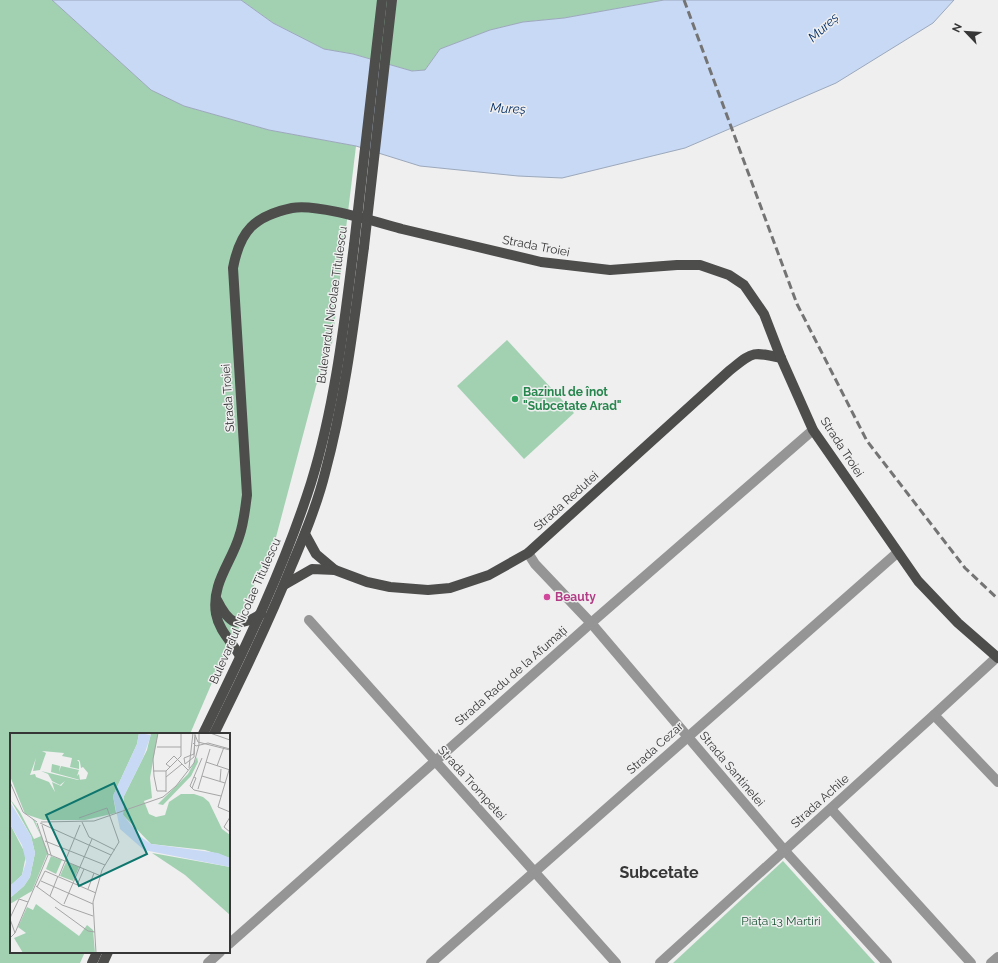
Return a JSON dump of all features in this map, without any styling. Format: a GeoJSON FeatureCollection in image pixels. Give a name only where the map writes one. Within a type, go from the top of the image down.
{"type":"FeatureCollection","features":[{"type":"Feature","properties":{"kind":"main road","name":"Bulevardul Nicolae Titulescu"},"geometry":{"type":"LineString","coordinates":[[214,733],[247,667],[284,585],[325,474],[334,435],[351,348],[382,0]]}},
{"type":"Feature","properties":{"kind":"main road","name":"Bulevardul Nicolae Titulescu"},"geometry":{"type":"LineString","coordinates":[[203,733],[261,614],[295,531],[311,482],[323,436],[342,348],[359,246],[392,0]]}},
{"type":"Feature","properties":{"kind":"main road","name":"Strada Troiei"},"geometry":{"type":"LineString","coordinates":[[240,656],[228,639],[216,615],[215,596],[221,575],[240,536],[245,515],[246,495],[233,268],[236,252],[250,226],[270,216],[293,208],[332,212],[496,252],[574,267],[610,270],[700,265],[729,276],[744,285],[764,314],[812,430],[918,581],[940,606],[997,658]]}},
{"type":"Feature","properties":{"kind":"main road","name":"Strada Redutei"},"geometry":{"type":"LineString","coordinates":[[335,570],[367,582],[390,587],[428,590],[450,588],[495,572],[528,553],[729,371],[748,356],[758,352],[781,358]]}},
{"type":"Feature","properties":{"kind":"main road"},"geometry":{"type":"LineString","coordinates":[[304,534],[316,554],[335,570]]}},
{"type":"Feature","properties":{"kind":"main road"},"geometry":{"type":"LineString","coordinates":[[284,585],[312,569],[335,570]]}},
{"type":"Feature","properties":{"kind":"main road"},"geometry":{"type":"LineString","coordinates":[[215,596],[226,617],[233,622],[245,622],[261,614]]}},
{"type":"Feature","properties":{"kind":"main road"},"geometry":{"type":"LineString","coordinates":[[92,963],[97,953]]}},
{"type":"Feature","properties":{"kind":"main road"},"geometry":{"type":"LineString","coordinates":[[103,963],[108,953]]}},
{"type":"Feature","properties":{"kind":"street","name":"Strada Radu de la Afumați"},"geometry":{"type":"LineString","coordinates":[[230,943],[591,623],[812,430]]}},
{"type":"Feature","properties":{"kind":"street","name":"Strada Santinelei"},"geometry":{"type":"LineString","coordinates":[[528,553],[535,564],[591,623],[784,851],[887,963]]}},
{"type":"Feature","properties":{"kind":"street","name":"Strada Cezar"},"geometry":{"type":"LineString","coordinates":[[431,963],[897,553]]}},
{"type":"Feature","properties":{"kind":"street","name":"Strada Trompetei"},"geometry":{"type":"LineString","coordinates":[[309,620],[616,963]]}},
{"type":"Feature","properties":{"kind":"street","name":"Strada Achile"},"geometry":{"type":"LineString","coordinates":[[660,963],[997,658]]}},
{"type":"Feature","properties":{"kind":"street"},"geometry":{"type":"LineString","coordinates":[[934,716],[998,782]]}},
{"type":"Feature","properties":{"kind":"street"},"geometry":{"type":"LineString","coordinates":[[831,809],[971,963]]}},
{"type":"Feature","properties":{"kind":"street"},"geometry":{"type":"LineString","coordinates":[[208,963],[219,953]]}},
{"type":"Feature","properties":{"kind":"street"},"geometry":{"type":"LineString","coordinates":[[991,963],[998,956]]}},
{"type":"Feature","properties":{"kind":"green space"},"geometry":{"type":"Polygon","coordinates":[[[0,0],[52,0],[151,90],[184,106],[269,130],[356,146],[332,344],[316,386],[275,541],[250,594],[238,631],[226,650],[190,733],[10,733],[10,953],[85,953],[80,963],[0,963],[0,0]]]}},
{"type":"Feature","properties":{"kind":"green space"},"geometry":{"type":"Polygon","coordinates":[[[241,0],[664,0],[564,18],[523,22],[490,30],[440,49],[425,70],[412,71],[353,54],[324,49],[273,23],[241,0]]]}},
{"type":"Feature","properties":{"kind":"green space","name":"Bazinul de înot \"Subcetate Arad\""},"geometry":{"type":"Polygon","coordinates":[[[507,340],[574,413],[524,459],[457,386],[507,340]]]}},
{"type":"Feature","properties":{"kind":"green space","name":"Piața 13 Martiri"},"geometry":{"type":"Polygon","coordinates":[[[783,861],[875,963],[673,963],[783,861]]]}},
{"type":"Feature","properties":{"kind":"water","name":"Mureș"},"geometry":{"type":"Polygon","coordinates":[[[52,0],[241,0],[273,23],[324,49],[353,54],[412,71],[425,70],[440,49],[490,30],[523,22],[564,18],[664,0],[954,0],[933,23],[836,83],[685,148],[562,178],[518,176],[420,166],[356,146],[269,130],[184,106],[151,90],[52,0]]]}},
{"type":"Feature","properties":{"kind":"railway"},"geometry":{"type":"LineString","coordinates":[[684,0],[797,304],[867,441],[965,568],[998,599]]}},
{"type":"Feature","properties":{"kind":"place","name":"Bazinul de înot \"Subcetate Arad\""},"geometry":{"type":"Point","coordinates":[515,399]}},
{"type":"Feature","properties":{"kind":"place","name":"Beauty"},"geometry":{"type":"Point","coordinates":[547,597]}},
{"type":"Feature","properties":{"kind":"district","name":"Subcetate"},"geometry":{"type":"Point","coordinates":[659,872]}}]}
